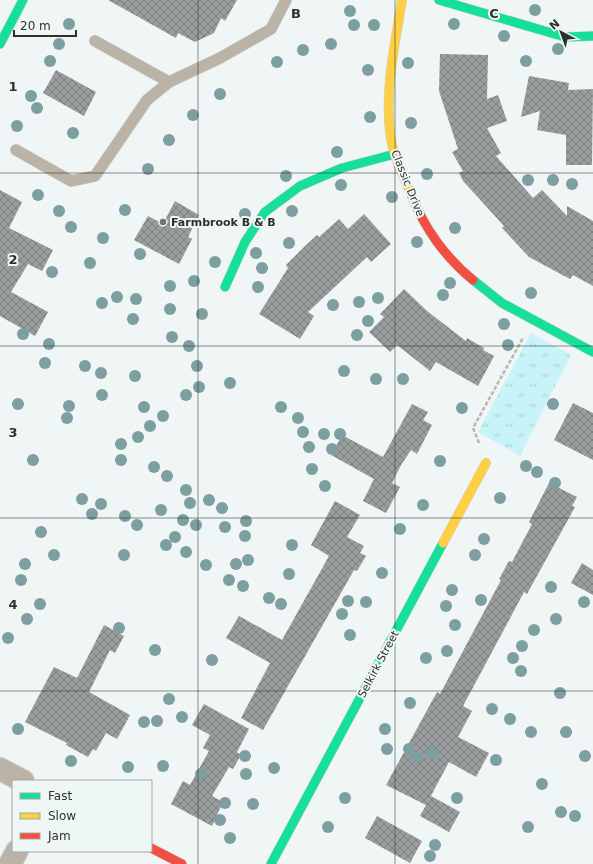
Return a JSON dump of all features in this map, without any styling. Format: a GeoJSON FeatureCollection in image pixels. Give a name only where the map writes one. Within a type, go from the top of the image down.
{"type":"FeatureCollection","features":[{"type":"Feature","properties":{"kind":"street"},"geometry":{"type":"LineString","coordinates":[[0,44],[23,0]]}},
{"type":"Feature","properties":{"kind":"street","name":"Classic Drive"},"geometry":{"type":"LineString","coordinates":[[402,0],[389,77],[390,132],[395,154],[420,217],[456,266],[502,303],[593,352]]}},
{"type":"Feature","properties":{"kind":"street"},"geometry":{"type":"LineString","coordinates":[[439,0],[565,38],[593,36]]}},
{"type":"Feature","properties":{"kind":"street"},"geometry":{"type":"LineString","coordinates":[[225,287],[245,242],[265,212],[300,186],[342,168],[395,154]]}},
{"type":"Feature","properties":{"kind":"street","name":"Selkirk Street"},"geometry":{"type":"LineString","coordinates":[[271,864],[486,464]]}},
{"type":"Feature","properties":{"kind":"street"},"geometry":{"type":"LineString","coordinates":[[0,769],[21,780]]}},
{"type":"Feature","properties":{"kind":"street"},"geometry":{"type":"LineString","coordinates":[[152,849],[182,864]]}},
{"type":"Feature","properties":{"kind":"street"},"geometry":{"type":"LineString","coordinates":[[10,864],[16,852]]}},
{"type":"Feature","properties":{"kind":"lane"},"geometry":{"type":"LineString","coordinates":[[16,150],[71,181],[95,176],[147,100],[169,82],[220,58],[271,29],[286,0]]}},
{"type":"Feature","properties":{"kind":"lane"},"geometry":{"type":"LineString","coordinates":[[95,41],[169,82]]}},
{"type":"Feature","properties":{"kind":"path"},"geometry":{"type":"LineString","coordinates":[[473,428],[522,340]]}},
{"type":"Feature","properties":{"kind":"green space"},"geometry":{"type":"Polygon","coordinates":[[[531,333],[571,355],[520,456],[478,432],[531,333]]]}},
{"type":"Feature","properties":{"kind":"building"},"geometry":{"type":"Polygon","coordinates":[[[108,0],[237,0],[225,21],[221,18],[214,33],[195,42],[178,33],[176,38],[108,0]]]}},
{"type":"Feature","properties":{"kind":"building"},"geometry":{"type":"Polygon","coordinates":[[[440,54],[488,55],[487,99],[498,95],[507,121],[487,128],[501,153],[496,156],[533,198],[542,190],[567,216],[567,206],[593,221],[593,286],[573,275],[570,279],[529,257],[502,228],[504,226],[463,181],[459,173],[463,171],[452,152],[458,149],[439,91],[440,54]]]}},
{"type":"Feature","properties":{"kind":"building"},"geometry":{"type":"Polygon","coordinates":[[[56,70],[96,92],[84,116],[43,93],[56,70]]]}},
{"type":"Feature","properties":{"kind":"building"},"geometry":{"type":"Polygon","coordinates":[[[529,76],[569,83],[568,90],[593,89],[592,165],[566,165],[566,135],[537,130],[540,111],[521,117],[529,76]]]}},
{"type":"Feature","properties":{"kind":"building"},"geometry":{"type":"Polygon","coordinates":[[[0,190],[22,202],[9,228],[53,250],[42,271],[28,264],[11,292],[48,312],[35,336],[0,316],[0,190]]]}},
{"type":"Feature","properties":{"kind":"building"},"geometry":{"type":"Polygon","coordinates":[[[175,201],[199,215],[188,237],[192,239],[179,264],[134,240],[148,216],[163,224],[175,201]]]}},
{"type":"Feature","properties":{"kind":"building"},"geometry":{"type":"Polygon","coordinates":[[[364,214],[391,244],[371,262],[367,257],[308,312],[314,316],[300,339],[259,314],[288,268],[286,265],[305,246],[317,235],[319,237],[339,219],[348,229],[364,214]]]}},
{"type":"Feature","properties":{"kind":"building"},"geometry":{"type":"Polygon","coordinates":[[[404,289],[427,311],[466,341],[467,338],[494,356],[478,386],[436,362],[430,371],[397,345],[390,352],[369,332],[384,317],[380,314],[404,289]]]}},
{"type":"Feature","properties":{"kind":"building"},"geometry":{"type":"Polygon","coordinates":[[[573,403],[593,413],[593,460],[554,440],[573,403]]]}},
{"type":"Feature","properties":{"kind":"building"},"geometry":{"type":"Polygon","coordinates":[[[412,404],[428,412],[423,420],[432,425],[417,454],[411,450],[401,465],[392,483],[400,487],[386,513],[363,501],[374,479],[331,455],[342,435],[383,457],[412,404]]]}},
{"type":"Feature","properties":{"kind":"building"},"geometry":{"type":"Polygon","coordinates":[[[549,483],[577,497],[572,506],[575,507],[527,594],[524,592],[463,706],[472,711],[458,737],[489,753],[476,777],[449,762],[426,805],[386,785],[437,692],[440,694],[501,580],[499,579],[509,561],[512,562],[532,524],[529,522],[549,483]]]}},
{"type":"Feature","properties":{"kind":"building"},"geometry":{"type":"Polygon","coordinates":[[[335,501],[360,515],[347,537],[364,546],[360,553],[366,556],[357,571],[354,570],[263,730],[241,718],[270,663],[226,638],[239,616],[282,640],[329,556],[311,545],[335,501]]]}},
{"type":"Feature","properties":{"kind":"building"},"geometry":{"type":"Polygon","coordinates":[[[582,563],[593,570],[593,595],[571,583],[582,563]]]}},
{"type":"Feature","properties":{"kind":"building"},"geometry":{"type":"Polygon","coordinates":[[[104,625],[124,636],[115,653],[110,650],[89,692],[130,715],[117,739],[106,733],[96,751],[93,749],[88,757],[66,745],[67,743],[25,722],[54,667],[77,678],[104,625]]]}},
{"type":"Feature","properties":{"kind":"building"},"geometry":{"type":"Polygon","coordinates":[[[204,704],[249,729],[237,752],[241,755],[233,769],[229,767],[212,796],[223,802],[212,826],[171,804],[183,781],[190,785],[209,751],[203,748],[210,735],[192,725],[204,704]]]}},
{"type":"Feature","properties":{"kind":"building"},"geometry":{"type":"Polygon","coordinates":[[[431,796],[460,812],[449,832],[420,816],[431,796]]]}},
{"type":"Feature","properties":{"kind":"building"},"geometry":{"type":"Polygon","coordinates":[[[377,816],[422,841],[410,863],[365,838],[377,816]]]}},
{"type":"Feature","properties":{"kind":"traffic: fast"},"geometry":{"type":"LineString","coordinates":[[0,44],[23,0]]}},
{"type":"Feature","properties":{"kind":"traffic: fast"},"geometry":{"type":"LineString","coordinates":[[439,0],[565,37],[593,36]]}},
{"type":"Feature","properties":{"kind":"traffic: fast"},"geometry":{"type":"LineString","coordinates":[[225,287],[245,242],[265,212],[300,186],[342,168],[395,154]]}},
{"type":"Feature","properties":{"kind":"traffic: fast"},"geometry":{"type":"LineString","coordinates":[[473,280],[502,303],[593,352]]}},
{"type":"Feature","properties":{"kind":"traffic: fast"},"geometry":{"type":"LineString","coordinates":[[271,864],[443,543]]}},
{"type":"Feature","properties":{"kind":"traffic: slow"},"geometry":{"type":"LineString","coordinates":[[402,0],[390,82],[389,115],[393,148],[398,164],[412,196]]}},
{"type":"Feature","properties":{"kind":"traffic: slow"},"geometry":{"type":"LineString","coordinates":[[443,543],[486,463]]}},
{"type":"Feature","properties":{"kind":"traffic: jam"},"geometry":{"type":"LineString","coordinates":[[412,196],[429,231],[445,252],[473,280]]}},
{"type":"Feature","properties":{"kind":"traffic: jam"},"geometry":{"type":"LineString","coordinates":[[152,849],[182,864]]}},
{"type":"Feature","properties":{"kind":"place","name":"Farmbrook B & B"},"geometry":{"type":"Point","coordinates":[163,222]}}]}
